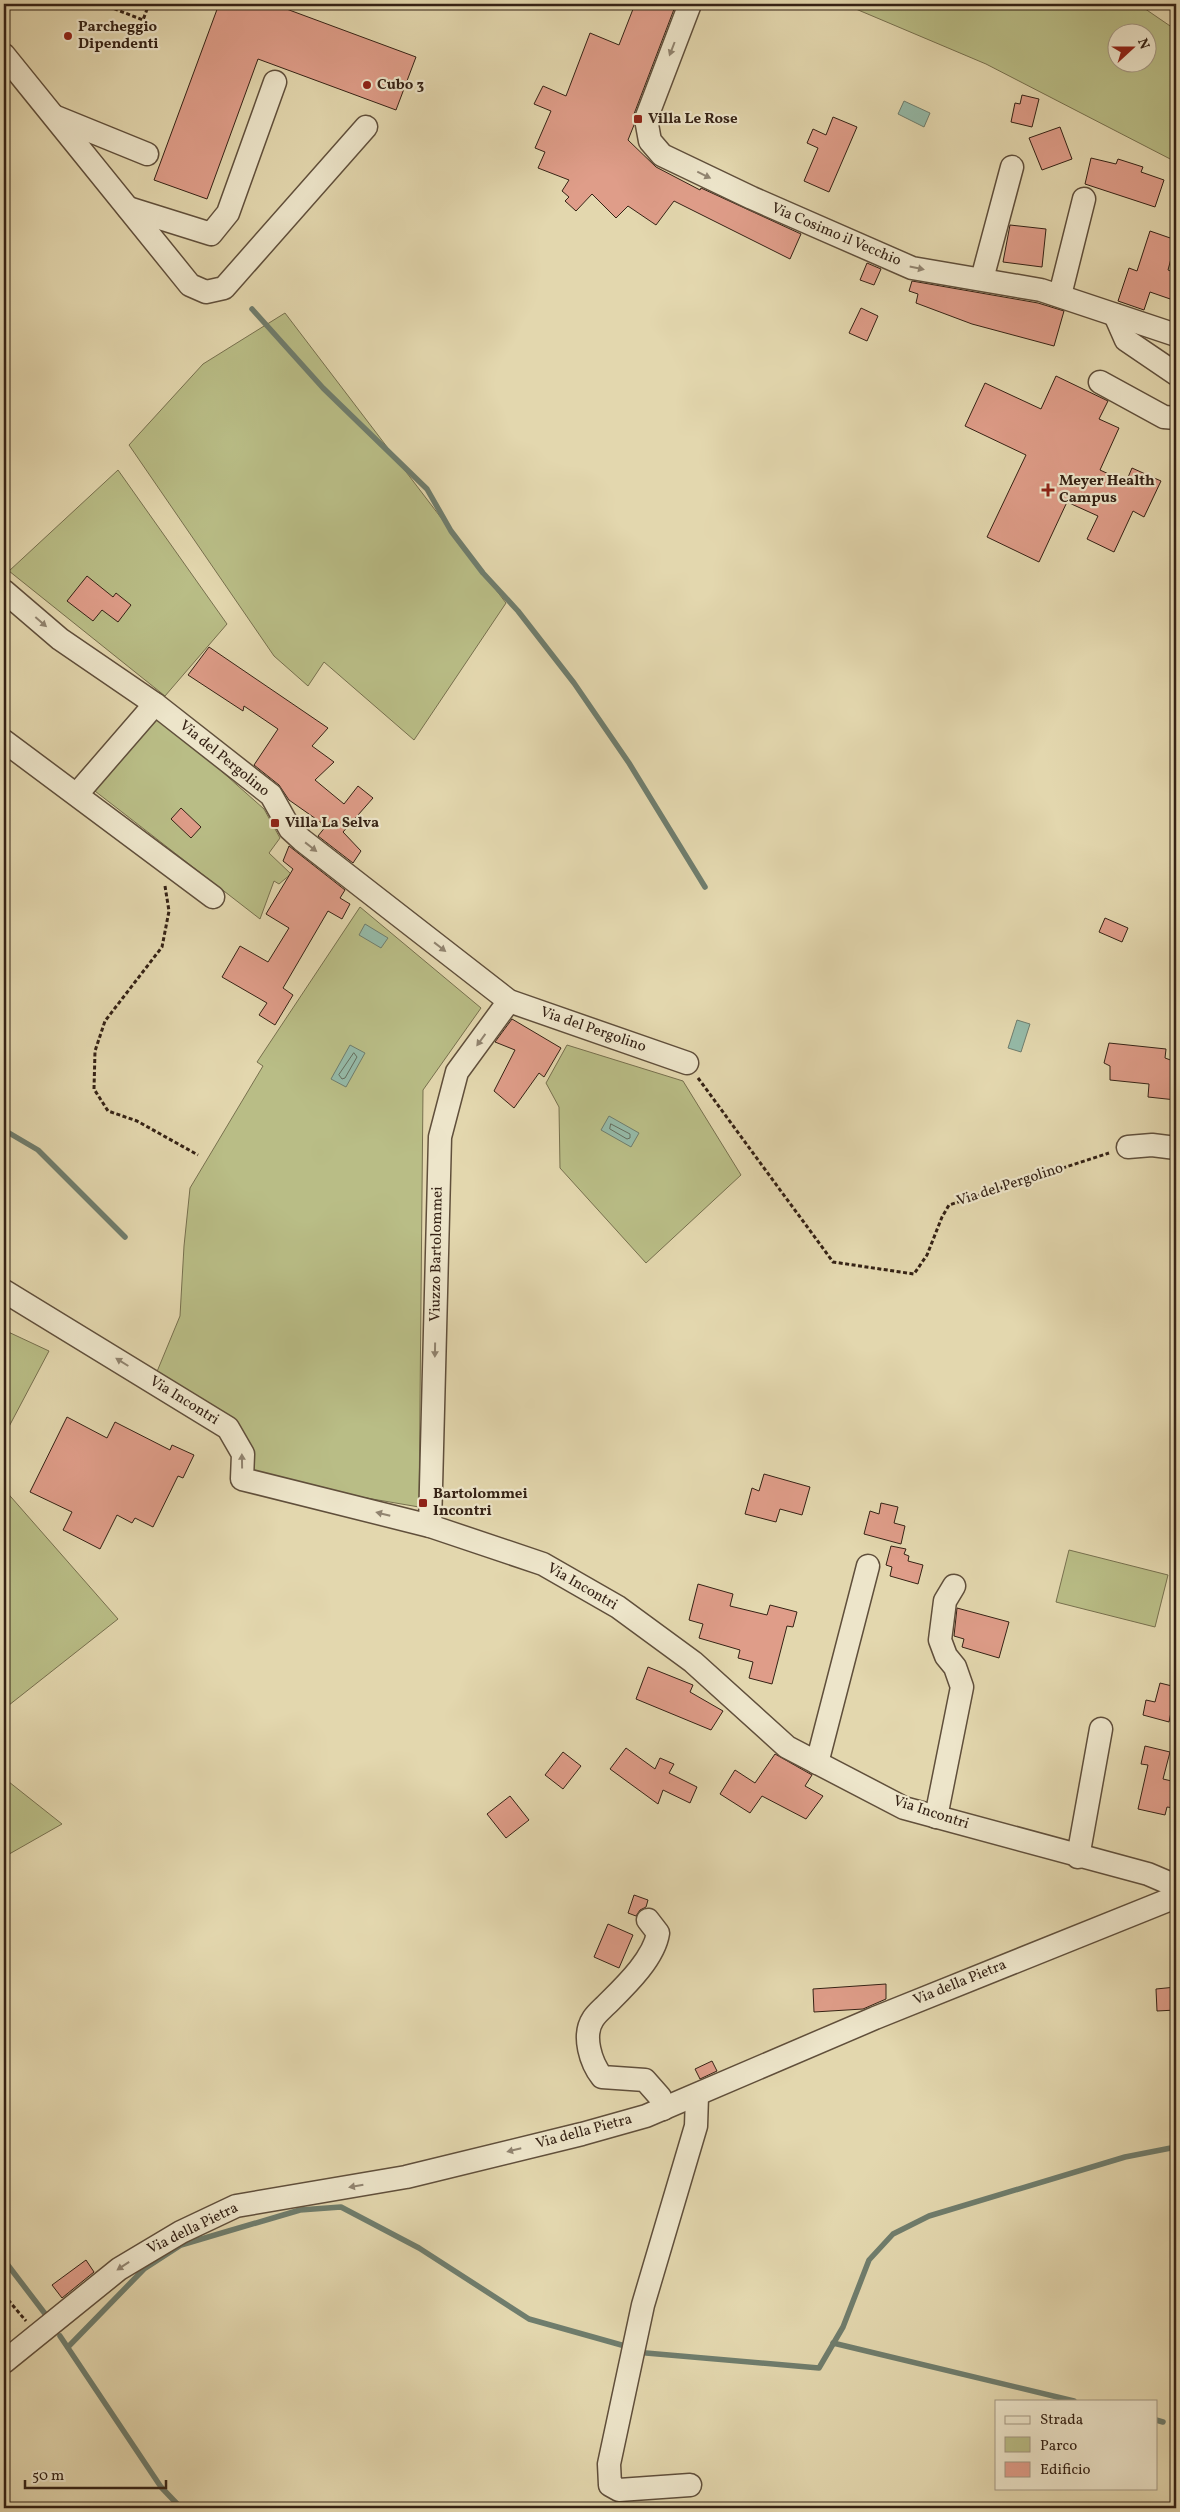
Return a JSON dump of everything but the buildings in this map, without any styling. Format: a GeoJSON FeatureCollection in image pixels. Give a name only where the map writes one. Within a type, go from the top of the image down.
{"type":"FeatureCollection","features":[{"type":"Feature","properties":{"kind":"street","name":"Via Cosimo il Vecchio"},"geometry":{"type":"LineString","coordinates":[[690,4],[646,119],[650,141],[657,151],[752,198],[912,268],[1060,295],[1176,336]]}},
{"type":"Feature","properties":{"kind":"street"},"geometry":{"type":"LineString","coordinates":[[4,55],[190,285],[206,292],[224,288],[366,127]]}},
{"type":"Feature","properties":{"kind":"street"},"geometry":{"type":"LineString","coordinates":[[128,208],[211,234],[228,213],[275,82]]}},
{"type":"Feature","properties":{"kind":"street"},"geometry":{"type":"LineString","coordinates":[[53,115],[147,154]]}},
{"type":"Feature","properties":{"kind":"street"},"geometry":{"type":"LineString","coordinates":[[982,280],[1012,167]]}},
{"type":"Feature","properties":{"kind":"street"},"geometry":{"type":"LineString","coordinates":[[1060,295],[1084,199]]}},
{"type":"Feature","properties":{"kind":"street"},"geometry":{"type":"LineString","coordinates":[[1115,315],[1126,340],[1176,374]]}},
{"type":"Feature","properties":{"kind":"street"},"geometry":{"type":"LineString","coordinates":[[1100,382],[1164,417],[1176,418]]}},
{"type":"Feature","properties":{"kind":"street","name":"Via del Pergolino"},"geometry":{"type":"LineString","coordinates":[[4,591],[60,639],[155,704],[271,796],[290,828],[302,840],[509,1001],[687,1063]]}},
{"type":"Feature","properties":{"kind":"street"},"geometry":{"type":"LineString","coordinates":[[76,794],[155,704]]}},
{"type":"Feature","properties":{"kind":"street"},"geometry":{"type":"LineString","coordinates":[[4,741],[214,897]]}},
{"type":"Feature","properties":{"kind":"street","name":"Viuzzo Bartolommei"},"geometry":{"type":"LineString","coordinates":[[430,1526],[440,1137],[457,1072],[509,1001]]}},
{"type":"Feature","properties":{"kind":"street"},"geometry":{"type":"LineString","coordinates":[[1128,1147],[1152,1145],[1176,1148]]}},
{"type":"Feature","properties":{"kind":"street","name":"Via Incontri"},"geometry":{"type":"LineString","coordinates":[[4,1291],[228,1428],[243,1454],[242,1479],[430,1526],[543,1564],[618,1607],[693,1662],[787,1747],[904,1808],[1078,1857],[1148,1874],[1176,1886]]}},
{"type":"Feature","properties":{"kind":"street"},"geometry":{"type":"LineString","coordinates":[[817,1763],[868,1566]]}},
{"type":"Feature","properties":{"kind":"street"},"geometry":{"type":"LineString","coordinates":[[936,1817],[962,1687],[955,1667],[946,1656],[940,1640],[945,1602],[954,1586]]}},
{"type":"Feature","properties":{"kind":"street"},"geometry":{"type":"LineString","coordinates":[[1078,1857],[1101,1729]]}},
{"type":"Feature","properties":{"kind":"street","name":"Via della Pietra"},"geometry":{"type":"LineString","coordinates":[[4,2362],[119,2269],[180,2232],[236,2206],[406,2177],[582,2134],[655,2113],[875,2018],[1176,1897]]}},
{"type":"Feature","properties":{"kind":"street"},"geometry":{"type":"LineString","coordinates":[[648,1920],[658,1933],[657,1941],[636,1975],[593,2019],[588,2032],[590,2050],[595,2067],[602,2077],[645,2080],[660,2097],[655,2113]]}},
{"type":"Feature","properties":{"kind":"street"},"geometry":{"type":"LineString","coordinates":[[690,2485],[619,2490],[610,2485],[610,2464],[643,2305],[696,2126],[697,2096]]}},
{"type":"Feature","properties":{"kind":"path"},"geometry":{"type":"LineString","coordinates":[[102,4],[143,20],[149,4]]}},
{"type":"Feature","properties":{"kind":"path"},"geometry":{"type":"LineString","coordinates":[[435,4],[440,4]]}},
{"type":"Feature","properties":{"kind":"path"},"geometry":{"type":"LineString","coordinates":[[161,858],[169,911],[162,947],[105,1021],[95,1051],[94,1089],[108,1111],[137,1121],[168,1140],[198,1154]]}},
{"type":"Feature","properties":{"kind":"path","name":"Via del Pergolino"},"geometry":{"type":"LineString","coordinates":[[687,1063],[833,1262],[914,1274],[928,1255],[942,1217],[949,1205],[1128,1147]]}},
{"type":"Feature","properties":{"kind":"path"},"geometry":{"type":"LineString","coordinates":[[4,2295],[38,2334]]}},
{"type":"Feature","properties":{"kind":"green space"},"geometry":{"type":"Polygon","coordinates":[[[844,4],[1138,4],[1176,30],[1176,162],[986,64],[844,4]]]}},
{"type":"Feature","properties":{"kind":"green space"},"geometry":{"type":"Polygon","coordinates":[[[285,313],[506,603],[414,740],[324,662],[308,686],[274,656],[129,445],[203,364],[285,313]]]}},
{"type":"Feature","properties":{"kind":"green space"},"geometry":{"type":"Polygon","coordinates":[[[118,470],[227,624],[165,696],[9,571],[118,470]]]}},
{"type":"Feature","properties":{"kind":"green space"},"geometry":{"type":"Polygon","coordinates":[[[156,713],[264,809],[280,838],[269,853],[291,874],[279,884],[274,881],[260,919],[91,788],[156,713]]]}},
{"type":"Feature","properties":{"kind":"green space"},"geometry":{"type":"Polygon","coordinates":[[[360,907],[481,1008],[423,1090],[419,1507],[349,1495],[250,1473],[248,1447],[156,1374],[180,1316],[190,1188],[263,1066],[257,1062],[360,907]]]}},
{"type":"Feature","properties":{"kind":"green space"},"geometry":{"type":"Polygon","coordinates":[[[567,1045],[683,1081],[741,1175],[646,1263],[560,1168],[559,1107],[546,1083],[567,1045]]]}},
{"type":"Feature","properties":{"kind":"green space"},"geometry":{"type":"Polygon","coordinates":[[[4,1330],[49,1351],[4,1436],[4,1330]]]}},
{"type":"Feature","properties":{"kind":"green space"},"geometry":{"type":"Polygon","coordinates":[[[4,1489],[118,1619],[4,1709],[4,1489]]]}},
{"type":"Feature","properties":{"kind":"green space"},"geometry":{"type":"Polygon","coordinates":[[[1069,1550],[1168,1575],[1155,1627],[1056,1602],[1069,1550]]]}},
{"type":"Feature","properties":{"kind":"green space"},"geometry":{"type":"Polygon","coordinates":[[[4,1778],[62,1824],[4,1857],[4,1778]]]}},
{"type":"Feature","properties":{"kind":"water"},"geometry":{"type":"Polygon","coordinates":[[[904,101],[930,113],[924,127],[898,114],[904,101]]]}},
{"type":"Feature","properties":{"kind":"water"},"geometry":{"type":"Polygon","coordinates":[[[365,924],[388,938],[381,948],[359,935],[365,924]]]}},
{"type":"Feature","properties":{"kind":"water"},"geometry":{"type":"Polygon","coordinates":[[[1017,1020],[1030,1024],[1021,1052],[1008,1048],[1017,1020]]]}},
{"type":"Feature","properties":{"kind":"water"},"geometry":{"type":"Polygon","coordinates":[[[350,1045],[365,1053],[346,1087],[331,1079],[350,1045]]]}},
{"type":"Feature","properties":{"kind":"water"},"geometry":{"type":"Polygon","coordinates":[[[609,1116],[639,1133],[631,1147],[601,1130],[609,1116]]]}},
{"type":"Feature","properties":{"kind":"waterway"},"geometry":{"type":"LineString","coordinates":[[252,309],[323,388],[427,489],[451,531],[483,573],[518,611],[574,683],[629,763],[705,887]]}},
{"type":"Feature","properties":{"kind":"waterway"},"geometry":{"type":"LineString","coordinates":[[4,1130],[38,1150],[125,1237]]}},
{"type":"Feature","properties":{"kind":"waterway"},"geometry":{"type":"LineString","coordinates":[[646,2353],[819,2368],[843,2327],[869,2260],[893,2234],[929,2216],[1125,2157],[1176,2147]]}},
{"type":"Feature","properties":{"kind":"waterway"},"geometry":{"type":"LineString","coordinates":[[68,2347],[144,2269],[181,2245],[300,2210],[341,2207],[419,2248],[529,2319],[625,2346]]}},
{"type":"Feature","properties":{"kind":"waterway"},"geometry":{"type":"LineString","coordinates":[[4,2260],[46,2315]]}},
{"type":"Feature","properties":{"kind":"waterway"},"geometry":{"type":"LineString","coordinates":[[60,2336],[161,2487],[181,2508]]}},
{"type":"Feature","properties":{"kind":"waterway"},"geometry":{"type":"LineString","coordinates":[[833,2343],[1070,2400]]}},
{"type":"Feature","properties":{"kind":"waterway"},"geometry":{"type":"LineString","coordinates":[[1158,2421],[1163,2422]]}},
{"type":"Feature","properties":{"kind":"place","name":"Parcheggio Dipendenti"},"geometry":{"type":"Point","coordinates":[68,36]}},
{"type":"Feature","properties":{"kind":"place","name":"Cubo 3"},"geometry":{"type":"Point","coordinates":[367,85]}},
{"type":"Feature","properties":{"kind":"place","name":"Villa Le Rose"},"geometry":{"type":"Point","coordinates":[638,119]}},
{"type":"Feature","properties":{"kind":"place","name":"Meyer Health Campus"},"geometry":{"type":"Point","coordinates":[1048,490]}},
{"type":"Feature","properties":{"kind":"place","name":"Villa La Selva"},"geometry":{"type":"Point","coordinates":[275,823]}},
{"type":"Feature","properties":{"kind":"place","name":"Bartolommei Incontri"},"geometry":{"type":"Point","coordinates":[423,1503]}}]}
